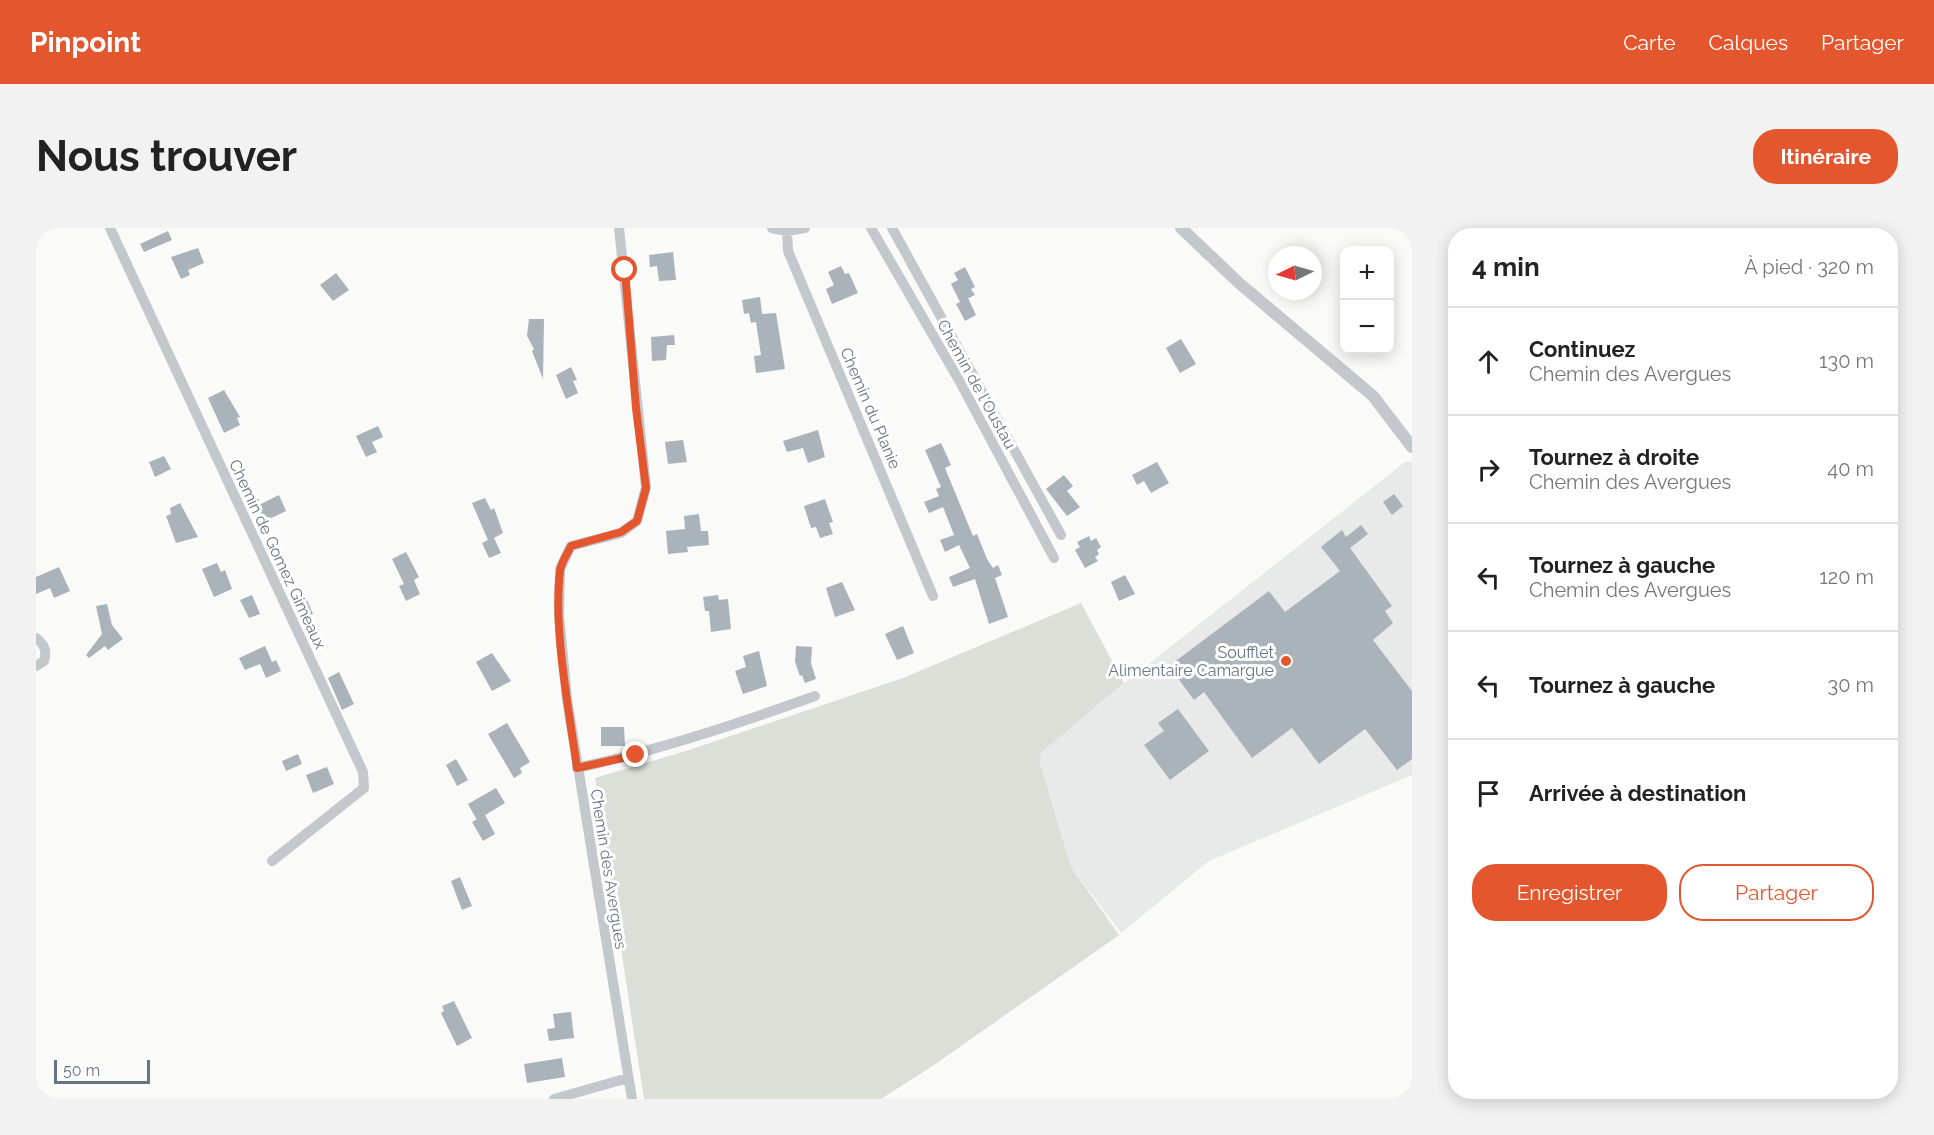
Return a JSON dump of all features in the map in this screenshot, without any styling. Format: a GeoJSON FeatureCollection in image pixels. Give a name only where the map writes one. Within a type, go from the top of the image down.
{"type":"FeatureCollection","features":[{"type":"Feature","properties":{"kind":"street","name":"Chemin de Gomez Gimeaux"},"geometry":{"type":"LineString","coordinates":[[110,228],[363,772],[364,788],[272,861]]}},
{"type":"Feature","properties":{"kind":"street","name":"Chemin des Avergues"},"geometry":{"type":"LineString","coordinates":[[619,228],[646,488],[637,521],[621,532],[571,546],[560,569],[560,615],[564,668],[577,768],[632,1099]]}},
{"type":"Feature","properties":{"kind":"street"},"geometry":{"type":"LineString","coordinates":[[772,228],[787,231],[804,228]]}},
{"type":"Feature","properties":{"kind":"street","name":"Chemin de l'Oustau"},"geometry":{"type":"LineString","coordinates":[[871,228],[960,382],[1054,558]]}},
{"type":"Feature","properties":{"kind":"street"},"geometry":{"type":"LineString","coordinates":[[892,228],[1061,536]]}},
{"type":"Feature","properties":{"kind":"street"},"geometry":{"type":"LineString","coordinates":[[1181,228],[1239,283],[1373,396],[1412,447]]}},
{"type":"Feature","properties":{"kind":"street","name":"Chemin du Planie"},"geometry":{"type":"LineString","coordinates":[[787,231],[788,251],[933,596]]}},
{"type":"Feature","properties":{"kind":"street"},"geometry":{"type":"LineString","coordinates":[[36,638],[43,643],[46,653],[44,661],[36,666]]}},
{"type":"Feature","properties":{"kind":"street"},"geometry":{"type":"LineString","coordinates":[[577,768],[647,752],[733,726],[815,696]]}},
{"type":"Feature","properties":{"kind":"street"},"geometry":{"type":"LineString","coordinates":[[554,1099],[628,1078]]}},
{"type":"Feature","properties":{"kind":"shaded area"},"geometry":{"type":"Polygon","coordinates":[[[1405,462],[1412,462],[1412,775],[1209,861],[1121,933],[1071,867],[1040,763],[1041,753],[1122,685],[1405,462]]]}},
{"type":"Feature","properties":{"kind":"shaded area"},"geometry":{"type":"Polygon","coordinates":[[[1081,603],[1124,683],[1041,753],[1040,763],[1071,867],[1119,935],[934,1065],[881,1099],[644,1099],[595,778],[686,751],[903,678],[1081,603]]]}},
{"type":"Feature","properties":{"kind":"building"},"geometry":{"type":"Polygon","coordinates":[[[168,231],[172,240],[144,252],[140,244],[168,231]]]}},
{"type":"Feature","properties":{"kind":"building"},"geometry":{"type":"Polygon","coordinates":[[[198,248],[204,263],[188,270],[190,275],[181,279],[171,257],[198,248]]]}},
{"type":"Feature","properties":{"kind":"building"},"geometry":{"type":"Polygon","coordinates":[[[673,252],[676,280],[659,281],[657,266],[650,267],[649,255],[673,252]]]}},
{"type":"Feature","properties":{"kind":"building"},"geometry":{"type":"Polygon","coordinates":[[[841,266],[845,274],[849,273],[858,293],[832,304],[826,289],[834,285],[828,272],[841,266]]]}},
{"type":"Feature","properties":{"kind":"building"},"geometry":{"type":"Polygon","coordinates":[[[965,267],[975,287],[971,289],[975,295],[960,302],[951,284],[958,280],[954,273],[965,267]]]}},
{"type":"Feature","properties":{"kind":"building"},"geometry":{"type":"Polygon","coordinates":[[[336,273],[349,290],[333,301],[320,285],[336,273]]]}},
{"type":"Feature","properties":{"kind":"building"},"geometry":{"type":"Polygon","coordinates":[[[760,297],[762,314],[776,313],[785,369],[756,373],[754,356],[761,355],[756,322],[751,323],[749,313],[744,314],[742,300],[760,297]]]}},
{"type":"Feature","properties":{"kind":"building"},"geometry":{"type":"Polygon","coordinates":[[[968,298],[976,315],[965,321],[956,304],[968,298]]]}},
{"type":"Feature","properties":{"kind":"building"},"geometry":{"type":"Polygon","coordinates":[[[529,319],[544,319],[543,379],[532,351],[534,349],[527,336],[529,319]]]}},
{"type":"Feature","properties":{"kind":"building"},"geometry":{"type":"Polygon","coordinates":[[[674,335],[675,345],[667,345],[666,360],[652,361],[651,337],[674,335]]]}},
{"type":"Feature","properties":{"kind":"building"},"geometry":{"type":"Polygon","coordinates":[[[1181,339],[1196,364],[1180,373],[1166,348],[1181,339]]]}},
{"type":"Feature","properties":{"kind":"building"},"geometry":{"type":"Polygon","coordinates":[[[571,367],[577,380],[573,381],[578,393],[566,399],[556,375],[571,367]]]}},
{"type":"Feature","properties":{"kind":"building"},"geometry":{"type":"Polygon","coordinates":[[[224,390],[240,417],[237,418],[240,425],[224,433],[208,398],[224,390]]]}},
{"type":"Feature","properties":{"kind":"building"},"geometry":{"type":"Polygon","coordinates":[[[378,426],[383,437],[372,442],[377,452],[366,457],[356,436],[378,426]]]}},
{"type":"Feature","properties":{"kind":"building"},"geometry":{"type":"Polygon","coordinates":[[[818,430],[825,457],[808,463],[803,448],[787,452],[783,441],[818,430]]]}},
{"type":"Feature","properties":{"kind":"building"},"geometry":{"type":"Polygon","coordinates":[[[683,440],[687,462],[668,464],[665,442],[683,440]]]}},
{"type":"Feature","properties":{"kind":"building"},"geometry":{"type":"Polygon","coordinates":[[[941,443],[951,465],[945,468],[973,536],[977,534],[987,559],[993,568],[998,565],[1002,575],[995,578],[1008,617],[989,624],[975,579],[953,587],[949,577],[970,568],[959,545],[945,552],[940,540],[954,535],[943,507],[929,513],[924,502],[939,496],[936,489],[941,487],[925,450],[941,443]]]}},
{"type":"Feature","properties":{"kind":"building"},"geometry":{"type":"Polygon","coordinates":[[[164,456],[171,469],[155,477],[149,462],[164,456]]]}},
{"type":"Feature","properties":{"kind":"building"},"geometry":{"type":"Polygon","coordinates":[[[1157,462],[1169,483],[1151,493],[1144,481],[1137,485],[1132,475],[1157,462]]]}},
{"type":"Feature","properties":{"kind":"building"},"geometry":{"type":"Polygon","coordinates":[[[1064,475],[1073,486],[1067,491],[1080,507],[1067,516],[1046,489],[1064,475]]]}},
{"type":"Feature","properties":{"kind":"building"},"geometry":{"type":"Polygon","coordinates":[[[1394,494],[1403,506],[1392,515],[1383,502],[1394,494]]]}},
{"type":"Feature","properties":{"kind":"building"},"geometry":{"type":"Polygon","coordinates":[[[279,495],[286,511],[263,522],[255,507],[279,495]]]}},
{"type":"Feature","properties":{"kind":"building"},"geometry":{"type":"Polygon","coordinates":[[[485,498],[491,510],[494,508],[503,533],[494,538],[501,553],[489,558],[482,543],[488,540],[472,503],[485,498]]]}},
{"type":"Feature","properties":{"kind":"building"},"geometry":{"type":"Polygon","coordinates":[[[825,499],[833,522],[829,523],[833,534],[820,538],[816,527],[811,528],[804,506],[825,499]]]}},
{"type":"Feature","properties":{"kind":"building"},"geometry":{"type":"Polygon","coordinates":[[[180,503],[198,537],[176,543],[166,516],[171,514],[170,508],[180,503]]]}},
{"type":"Feature","properties":{"kind":"building"},"geometry":{"type":"Polygon","coordinates":[[[699,514],[701,531],[708,531],[709,545],[687,547],[688,552],[668,554],[666,531],[685,529],[684,516],[699,514]]]}},
{"type":"Feature","properties":{"kind":"building"},"geometry":{"type":"Polygon","coordinates":[[[1361,525],[1368,534],[1350,548],[1392,606],[1385,611],[1393,623],[1373,640],[1412,691],[1412,759],[1397,770],[1365,729],[1319,764],[1292,728],[1252,758],[1204,692],[1194,700],[1169,666],[1269,591],[1285,612],[1340,571],[1321,547],[1342,530],[1346,537],[1361,525]]]}},
{"type":"Feature","properties":{"kind":"building"},"geometry":{"type":"Polygon","coordinates":[[[1089,536],[1091,541],[1096,538],[1101,547],[1097,550],[1099,554],[1095,557],[1098,561],[1085,568],[1075,550],[1080,547],[1077,542],[1089,536]]]}},
{"type":"Feature","properties":{"kind":"building"},"geometry":{"type":"Polygon","coordinates":[[[406,552],[419,577],[414,580],[420,594],[406,601],[399,586],[404,584],[392,559],[406,552]]]}},
{"type":"Feature","properties":{"kind":"building"},"geometry":{"type":"Polygon","coordinates":[[[217,563],[221,572],[225,570],[232,589],[214,597],[202,569],[217,563]]]}},
{"type":"Feature","properties":{"kind":"building"},"geometry":{"type":"Polygon","coordinates":[[[59,567],[70,591],[54,598],[50,588],[36,594],[36,577],[59,567]]]}},
{"type":"Feature","properties":{"kind":"building"},"geometry":{"type":"Polygon","coordinates":[[[1125,575],[1135,594],[1119,601],[1111,582],[1125,575]]]}},
{"type":"Feature","properties":{"kind":"building"},"geometry":{"type":"Polygon","coordinates":[[[842,582],[855,610],[835,617],[826,588],[842,582]]]}},
{"type":"Feature","properties":{"kind":"building"},"geometry":{"type":"Polygon","coordinates":[[[302,588],[313,614],[301,620],[289,594],[302,588]]]}},
{"type":"Feature","properties":{"kind":"building"},"geometry":{"type":"Polygon","coordinates":[[[252,595],[260,614],[249,618],[240,600],[252,595]]]}},
{"type":"Feature","properties":{"kind":"building"},"geometry":{"type":"Polygon","coordinates":[[[718,595],[719,600],[728,599],[731,629],[711,632],[709,611],[705,611],[703,597],[718,595]]]}},
{"type":"Feature","properties":{"kind":"building"},"geometry":{"type":"Polygon","coordinates":[[[107,604],[112,625],[123,639],[108,650],[105,646],[89,658],[86,655],[102,634],[96,606],[107,604]]]}},
{"type":"Feature","properties":{"kind":"building"},"geometry":{"type":"Polygon","coordinates":[[[903,626],[914,653],[897,660],[885,634],[903,626]]]}},
{"type":"Feature","properties":{"kind":"building"},"geometry":{"type":"Polygon","coordinates":[[[265,646],[272,662],[276,660],[281,671],[266,678],[260,664],[245,670],[239,658],[265,646]]]}},
{"type":"Feature","properties":{"kind":"building"},"geometry":{"type":"Polygon","coordinates":[[[796,646],[812,647],[811,663],[816,679],[805,683],[802,675],[800,676],[795,662],[796,646]]]}},
{"type":"Feature","properties":{"kind":"building"},"geometry":{"type":"Polygon","coordinates":[[[759,651],[767,686],[743,694],[735,671],[746,667],[743,656],[759,651]]]}},
{"type":"Feature","properties":{"kind":"building"},"geometry":{"type":"Polygon","coordinates":[[[492,653],[511,681],[492,691],[476,662],[492,653]]]}},
{"type":"Feature","properties":{"kind":"building"},"geometry":{"type":"Polygon","coordinates":[[[339,672],[354,704],[342,710],[328,678],[339,672]]]}},
{"type":"Feature","properties":{"kind":"building"},"geometry":{"type":"Polygon","coordinates":[[[1178,709],[1209,751],[1170,780],[1144,745],[1164,731],[1158,723],[1178,709]]]}},
{"type":"Feature","properties":{"kind":"building"},"geometry":{"type":"Polygon","coordinates":[[[507,723],[530,762],[520,768],[522,773],[514,778],[488,734],[507,723]]]}},
{"type":"Feature","properties":{"kind":"building"},"geometry":{"type":"Polygon","coordinates":[[[601,727],[624,727],[625,746],[601,746],[601,727]]]}},
{"type":"Feature","properties":{"kind":"building"},"geometry":{"type":"Polygon","coordinates":[[[298,754],[302,764],[286,771],[282,761],[298,754]]]}},
{"type":"Feature","properties":{"kind":"building"},"geometry":{"type":"Polygon","coordinates":[[[456,759],[468,780],[457,786],[446,765],[456,759]]]}},
{"type":"Feature","properties":{"kind":"building"},"geometry":{"type":"Polygon","coordinates":[[[327,767],[334,784],[313,793],[306,775],[327,767]]]}},
{"type":"Feature","properties":{"kind":"building"},"geometry":{"type":"Polygon","coordinates":[[[496,788],[505,803],[477,820],[468,804],[496,788]]]}},
{"type":"Feature","properties":{"kind":"building"},"geometry":{"type":"Polygon","coordinates":[[[485,815],[495,834],[483,841],[472,822],[485,815]]]}},
{"type":"Feature","properties":{"kind":"building"},"geometry":{"type":"Polygon","coordinates":[[[460,877],[472,906],[462,910],[451,881],[460,877]]]}},
{"type":"Feature","properties":{"kind":"building"},"geometry":{"type":"Polygon","coordinates":[[[454,1001],[472,1038],[457,1046],[441,1013],[444,1011],[442,1006],[454,1001]]]}},
{"type":"Feature","properties":{"kind":"building"},"geometry":{"type":"Polygon","coordinates":[[[571,1012],[574,1038],[549,1041],[547,1029],[555,1028],[553,1014],[571,1012]]]}},
{"type":"Feature","properties":{"kind":"building"},"geometry":{"type":"Polygon","coordinates":[[[562,1058],[565,1077],[527,1083],[524,1064],[562,1058]]]}},
{"type":"Feature","properties":{"kind":"place","name":"Soufflet Alimentaire Camargue"},"geometry":{"type":"Point","coordinates":[1286,661]}},
{"type":"Feature","properties":{"kind":"route"},"geometry":{"type":"LineString","coordinates":[[625,270],[636,408],[646,488],[637,521],[621,532],[571,546],[560,569],[560,615],[567,699],[577,768],[636,755]]}}]}
